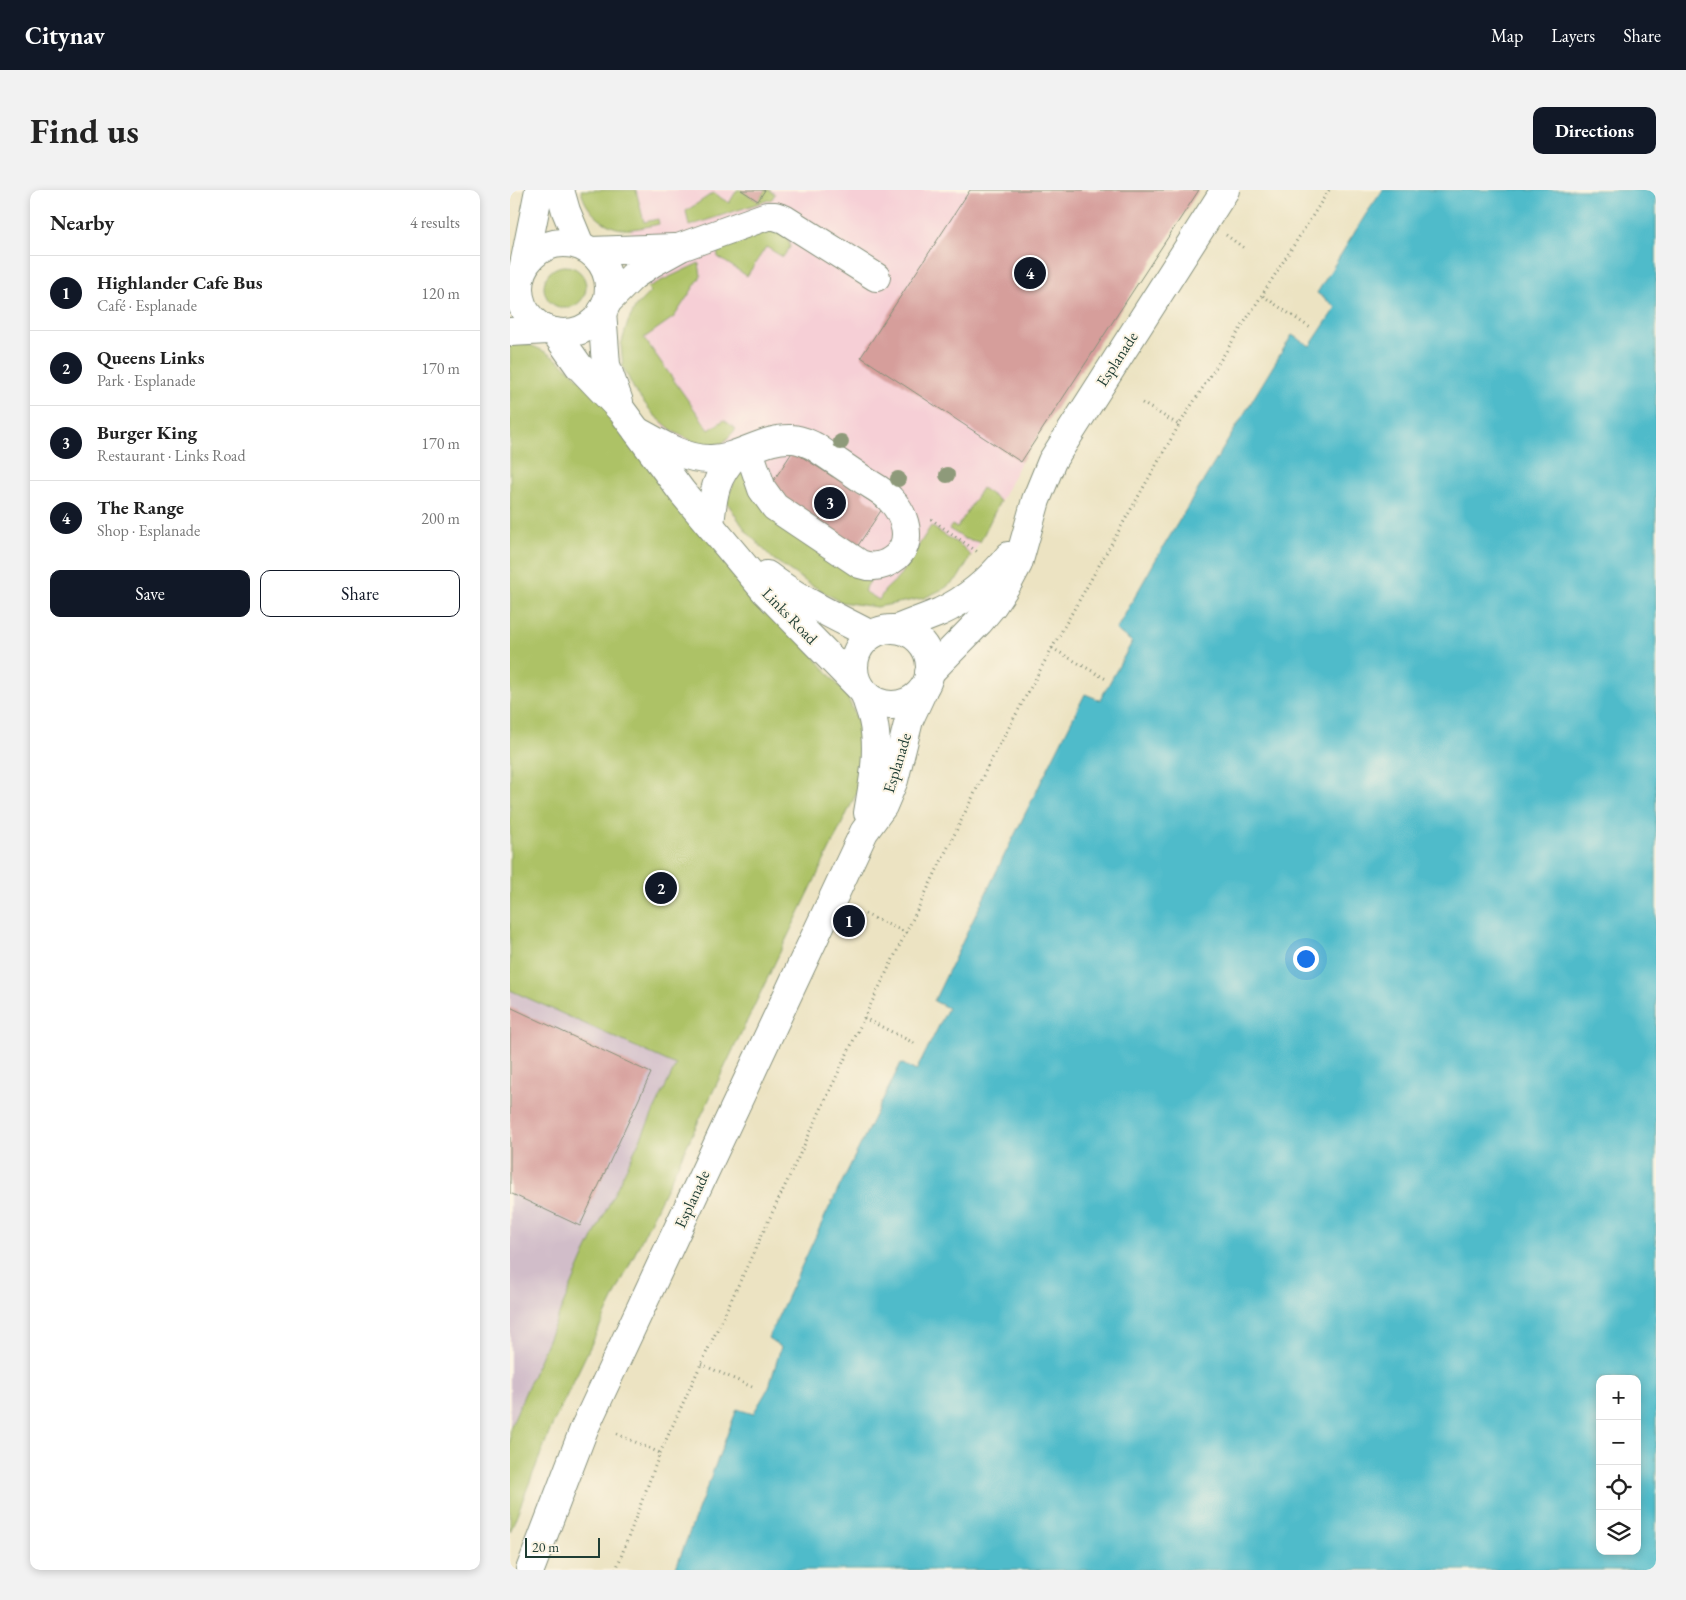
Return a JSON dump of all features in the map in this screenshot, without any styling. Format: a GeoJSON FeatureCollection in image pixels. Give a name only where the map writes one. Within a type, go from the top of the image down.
{"type":"FeatureCollection","features":[{"type":"Feature","properties":{"kind":"street"},"geometry":{"type":"LineString","coordinates":[[539,190],[518,273],[518,287],[520,301],[526,313],[536,324],[552,331]]}},
{"type":"Feature","properties":{"kind":"street"},"geometry":{"type":"LineString","coordinates":[[560,190],[566,211],[585,248],[599,260],[605,269],[609,292],[604,307]]}},
{"type":"Feature","properties":{"kind":"street","name":"Esplanade"},"geometry":{"type":"LineString","coordinates":[[530,1570],[584,1429],[864,832],[883,806],[894,780],[909,720],[926,681],[993,605],[1018,564],[1036,500],[1052,461],[1225,190]]}},
{"type":"Feature","properties":{"kind":"street"},"geometry":{"type":"LineString","coordinates":[[510,332],[577,331],[596,320],[604,307],[634,276],[652,263],[681,248],[762,218],[775,216],[784,219],[876,278]]}},
{"type":"Feature","properties":{"kind":"street"},"geometry":{"type":"LineString","coordinates":[[518,273],[532,255],[542,247],[554,243],[567,242],[585,248],[681,248]]}},
{"type":"Feature","properties":{"kind":"street","name":"Links Road"},"geometry":{"type":"LineString","coordinates":[[604,307],[603,344],[606,365],[630,421]]}},
{"type":"Feature","properties":{"kind":"street","name":"Links Road"},"geometry":{"type":"LineString","coordinates":[[552,331],[579,366],[630,421],[682,492],[766,592],[862,691]]}},
{"type":"Feature","properties":{"kind":"street"},"geometry":{"type":"LineString","coordinates":[[630,421],[669,448],[693,457],[716,459],[742,453],[776,441],[796,440],[814,446],[887,496],[898,510],[905,526],[906,539],[898,554],[879,566],[866,566],[784,514],[770,502],[742,453]]}},
{"type":"Feature","properties":{"kind":"street"},"geometry":{"type":"LineString","coordinates":[[718,533],[713,496],[716,483],[723,470],[742,453]]}},
{"type":"Feature","properties":{"kind":"street","name":"Links Road"},"geometry":{"type":"LineString","coordinates":[[718,533],[787,591],[819,609],[884,632]]}},
{"type":"Feature","properties":{"kind":"street","name":"Esplanade"},"geometry":{"type":"LineString","coordinates":[[884,632],[940,612],[972,593],[996,572],[1027,536]]}},
{"type":"Feature","properties":{"kind":"street"},"geometry":{"type":"LineString","coordinates":[[884,632],[908,633],[922,644],[928,655],[926,681],[910,701],[895,706],[871,700],[862,691],[854,672],[856,655],[865,640],[884,632]]}},
{"type":"Feature","properties":{"kind":"street","name":"Esplanade"},"geometry":{"type":"LineString","coordinates":[[862,691],[873,722],[876,755],[875,772],[864,832]]}},
{"type":"Feature","properties":{"kind":"path"},"geometry":{"type":"LineString","coordinates":[[616,1570],[660,1453],[701,1364],[864,1018],[987,768],[1052,648],[1180,425],[1329,190]]}},
{"type":"Feature","properties":{"kind":"path"},"geometry":{"type":"LineString","coordinates":[[1263,296],[1312,329]]}},
{"type":"Feature","properties":{"kind":"path"},"geometry":{"type":"LineString","coordinates":[[1142,403],[1180,425]]}},
{"type":"Feature","properties":{"kind":"path"},"geometry":{"type":"LineString","coordinates":[[949,532],[964,543]]}},
{"type":"Feature","properties":{"kind":"path"},"geometry":{"type":"LineString","coordinates":[[1052,648],[1106,679]]}},
{"type":"Feature","properties":{"kind":"path"},"geometry":{"type":"LineString","coordinates":[[865,914],[907,933]]}},
{"type":"Feature","properties":{"kind":"path"},"geometry":{"type":"LineString","coordinates":[[864,1018],[916,1044]]}},
{"type":"Feature","properties":{"kind":"path"},"geometry":{"type":"LineString","coordinates":[[701,1364],[752,1387]]}},
{"type":"Feature","properties":{"kind":"path"},"geometry":{"type":"LineString","coordinates":[[617,1434],[660,1453]]}},
{"type":"Feature","properties":{"kind":"shaded area"},"geometry":{"type":"Polygon","coordinates":[[[581,190],[1199,190],[1021,462],[980,542],[958,578],[945,588],[924,598],[877,607],[841,602],[808,583],[773,559],[746,531],[715,488],[635,391],[623,367],[621,345],[628,322],[636,306],[650,292],[630,230],[606,224],[598,218],[589,210],[581,190]]]}},
{"type":"Feature","properties":{"kind":"shaded area"},"geometry":{"type":"Polygon","coordinates":[[[510,990],[676,1065],[585,1254],[510,1428],[510,990]]]}},
{"type":"Feature","properties":{"kind":"green space"},"geometry":{"type":"Polygon","coordinates":[[[581,190],[636,190],[644,222],[658,219],[659,224],[635,229],[623,229],[606,224],[587,206],[581,190]]]}},
{"type":"Feature","properties":{"kind":"green space"},"geometry":{"type":"Polygon","coordinates":[[[737,190],[741,190],[758,201],[765,190],[775,194],[772,199],[689,226],[686,211],[713,193],[729,203],[737,190]]]}},
{"type":"Feature","properties":{"kind":"green space"},"geometry":{"type":"Polygon","coordinates":[[[767,231],[782,233],[789,241],[790,247],[783,257],[766,247],[747,276],[718,257],[717,250],[720,247],[767,231]]]}},
{"type":"Feature","properties":{"kind":"green space"},"geometry":{"type":"Polygon","coordinates":[[[699,263],[701,276],[674,317],[644,338],[709,430],[724,420],[736,429],[723,443],[709,446],[694,442],[674,432],[654,415],[635,391],[623,367],[621,345],[628,322],[636,306],[650,292],[648,287],[699,263]]]}},
{"type":"Feature","properties":{"kind":"green space"},"geometry":{"type":"Polygon","coordinates":[[[565,266],[580,272],[586,287],[580,302],[565,308],[550,302],[544,287],[550,272],[565,266]]]}},
{"type":"Feature","properties":{"kind":"green space"},"geometry":{"type":"Polygon","coordinates":[[[510,341],[524,343],[547,353],[567,367],[595,394],[847,696],[862,731],[864,754],[860,786],[551,1428],[510,1532],[510,1428],[585,1254],[676,1065],[510,990],[510,341]]]}},
{"type":"Feature","properties":{"kind":"green space"},"geometry":{"type":"Polygon","coordinates":[[[740,469],[872,578],[864,591],[879,600],[885,590],[898,578],[931,526],[963,547],[971,556],[958,578],[945,588],[924,598],[877,607],[841,602],[808,583],[773,559],[746,531],[726,501],[740,469]]]}},
{"type":"Feature","properties":{"kind":"green space"},"geometry":{"type":"Polygon","coordinates":[[[982,488],[1000,501],[980,542],[965,539],[949,529],[952,525],[957,528],[982,488]]]}},
{"type":"Feature","properties":{"kind":"water"},"geometry":{"type":"Polygon","coordinates":[[[1383,190],[1656,190],[1656,1570],[675,1570],[737,1409],[753,1414],[769,1387],[781,1347],[768,1338],[826,1214],[901,1063],[916,1071],[948,1008],[934,1001],[1085,694],[1100,700],[1132,642],[1116,630],[1159,554],[1292,335],[1310,346],[1336,307],[1317,293],[1383,190]]]}},
{"type":"Feature","properties":{"kind":"building"},"geometry":{"type":"Polygon","coordinates":[[[741,190],[765,190],[758,201],[741,190]]]}},
{"type":"Feature","properties":{"kind":"building"},"geometry":{"type":"Polygon","coordinates":[[[970,190],[1199,190],[1021,462],[861,357],[970,190]]]}},
{"type":"Feature","properties":{"kind":"building"},"geometry":{"type":"Polygon","coordinates":[[[793,451],[833,477],[835,473],[864,492],[862,496],[882,509],[857,547],[768,489],[793,451]]]}},
{"type":"Feature","properties":{"kind":"building"},"geometry":{"type":"Polygon","coordinates":[[[510,1007],[651,1073],[580,1226],[510,1193],[510,1007]]]}},
{"type":"Feature","properties":{"kind":"place","name":"The Range"},"geometry":{"type":"Point","coordinates":[1030,273]}},
{"type":"Feature","properties":{"kind":"place","name":"Burger King"},"geometry":{"type":"Point","coordinates":[830,503]}},
{"type":"Feature","properties":{"kind":"place","name":"Queens Links"},"geometry":{"type":"Point","coordinates":[661,888]}},
{"type":"Feature","properties":{"kind":"place","name":"Highlander Cafe Bus"},"geometry":{"type":"Point","coordinates":[849,921]}}]}
